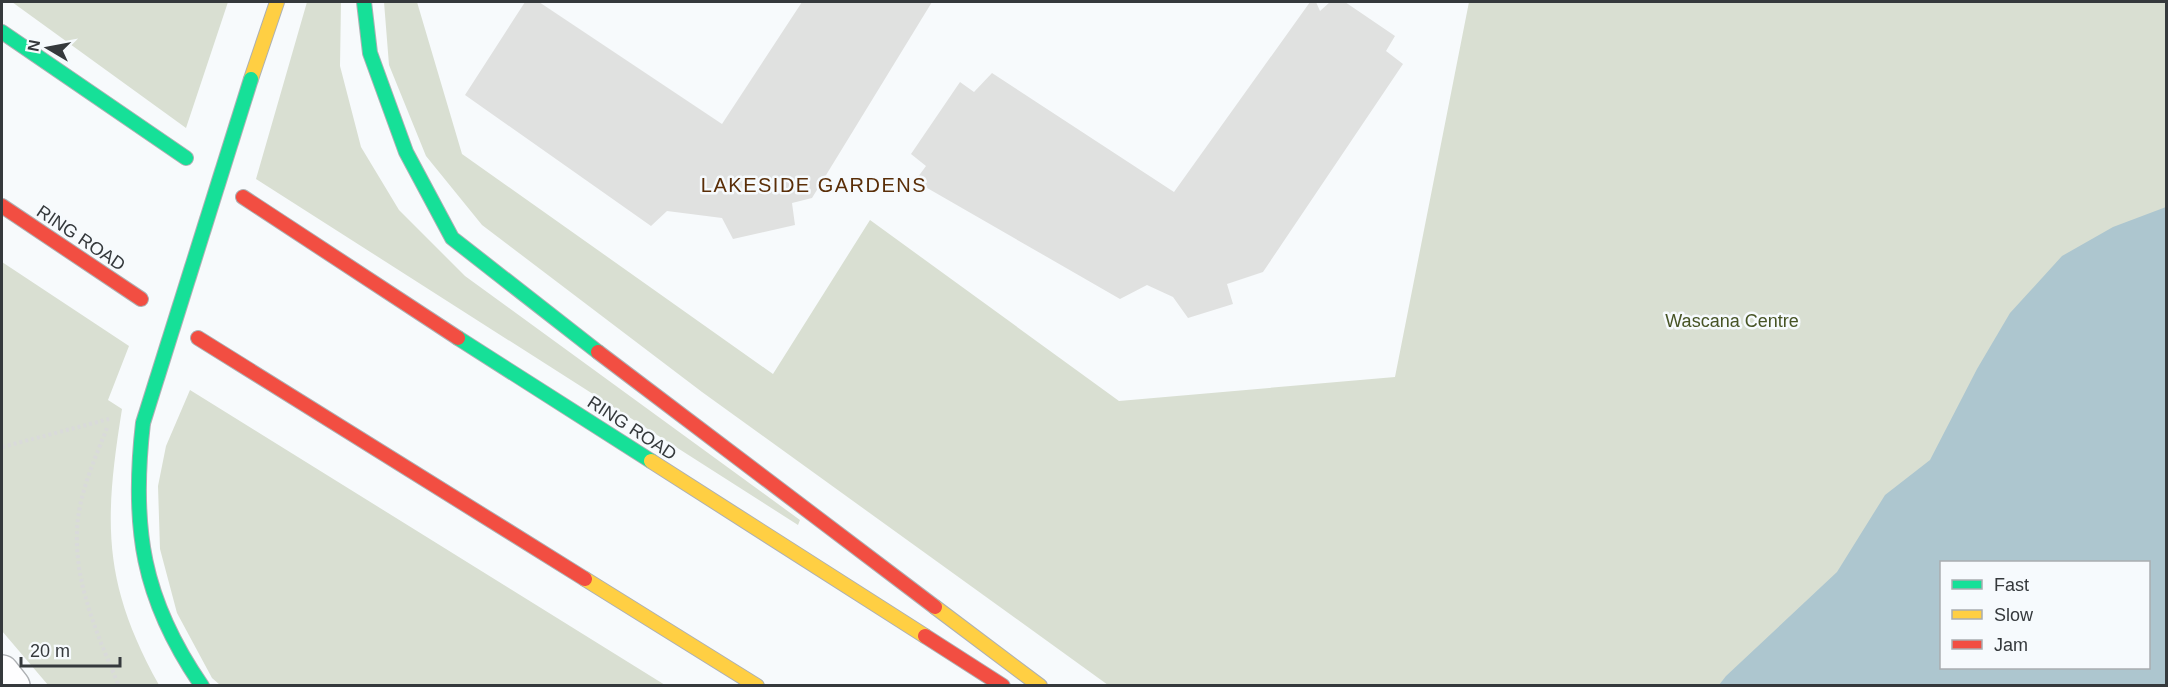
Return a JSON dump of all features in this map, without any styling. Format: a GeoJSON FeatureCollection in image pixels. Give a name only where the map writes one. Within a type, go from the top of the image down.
{"type":"FeatureCollection","features":[{"type":"Feature","properties":{"kind":"highway"},"geometry":{"type":"LineString","coordinates":[[202,686],[180,657],[159,615],[145,567],[137,511],[137,465],[143,423],[276,2]]}},
{"type":"Feature","properties":{"kind":"highway"},"geometry":{"type":"LineString","coordinates":[[364,2],[369,53],[406,152],[452,238],[679,416],[1040,686]]}},
{"type":"Feature","properties":{"kind":"highway"},"geometry":{"type":"LineString","coordinates":[[2,32],[186,158]]}},
{"type":"Feature","properties":{"kind":"highway","name":"RING ROAD"},"geometry":{"type":"LineString","coordinates":[[243,197],[331,257],[1003,686]]}},
{"type":"Feature","properties":{"kind":"highway","name":"RING ROAD"},"geometry":{"type":"LineString","coordinates":[[2,206],[141,299]]}},
{"type":"Feature","properties":{"kind":"highway"},"geometry":{"type":"LineString","coordinates":[[198,338],[757,686]]}},
{"type":"Feature","properties":{"kind":"street"},"geometry":{"type":"LineString","coordinates":[[2,672],[13,686]]}},
{"type":"Feature","properties":{"kind":"path"},"geometry":{"type":"LineString","coordinates":[[113,411],[82,501],[76,533],[78,561],[87,598],[102,648],[119,686]]}},
{"type":"Feature","properties":{"kind":"path"},"geometry":{"type":"LineString","coordinates":[[2,447],[110,418]]}},
{"type":"Feature","properties":{"kind":"green space"},"geometry":{"type":"Polygon","coordinates":[[[12,2],[228,2],[186,128],[12,2]]]}},
{"type":"Feature","properties":{"kind":"green space"},"geometry":{"type":"Polygon","coordinates":[[[307,2],[341,2],[340,66],[361,147],[399,210],[465,276],[800,520],[798,525],[256,179],[307,2]]]}},
{"type":"Feature","properties":{"kind":"green space","name":"Wascana Centre"},"geometry":{"type":"Polygon","coordinates":[[[384,2],[417,2],[462,154],[773,374],[870,220],[1119,401],[1395,377],[1469,2],[2166,2],[2166,685],[1108,685],[702,392],[482,225],[426,156],[389,65],[384,2]]]}},
{"type":"Feature","properties":{"kind":"green space"},"geometry":{"type":"Polygon","coordinates":[[[2,262],[129,346],[108,400],[122,409],[112,485],[112,551],[117,582],[127,614],[140,648],[159,685],[48,685],[2,631],[2,262]]]}},
{"type":"Feature","properties":{"kind":"green space"},"geometry":{"type":"Polygon","coordinates":[[[190,390],[665,685],[220,685],[212,678],[177,613],[160,549],[158,486],[166,446],[190,390]]]}},
{"type":"Feature","properties":{"kind":"water"},"geometry":{"type":"Polygon","coordinates":[[[2166,207],[2166,685],[1719,685],[1837,572],[1885,495],[1930,460],[1977,369],[2010,313],[2062,256],[2113,227],[2166,207]]]}},
{"type":"Feature","properties":{"kind":"building"},"geometry":{"type":"Polygon","coordinates":[[[525,2],[539,2],[722,124],[802,2],[932,2],[812,198],[792,203],[795,225],[733,239],[722,218],[667,211],[651,226],[465,95],[525,2]]]}},
{"type":"Feature","properties":{"kind":"building"},"geometry":{"type":"Polygon","coordinates":[[[1310,2],[1316,2],[1320,11],[1330,2],[1345,2],[1395,36],[1386,51],[1403,64],[1263,272],[1227,284],[1233,304],[1188,318],[1173,297],[1147,285],[1120,299],[915,181],[926,166],[911,154],[960,82],[974,92],[992,73],[1174,192],[1310,2]]]}},
{"type":"Feature","properties":{"kind":"traffic: fast"},"geometry":{"type":"LineString","coordinates":[[364,2],[370,53],[406,152],[452,238],[598,352]]}},
{"type":"Feature","properties":{"kind":"traffic: fast"},"geometry":{"type":"LineString","coordinates":[[2,32],[186,158]]}},
{"type":"Feature","properties":{"kind":"traffic: fast"},"geometry":{"type":"LineString","coordinates":[[143,423],[251,79]]}},
{"type":"Feature","properties":{"kind":"traffic: fast"},"geometry":{"type":"LineString","coordinates":[[458,338],[651,461]]}},
{"type":"Feature","properties":{"kind":"traffic: fast"},"geometry":{"type":"LineString","coordinates":[[143,423],[139,496],[145,561],[166,623],[202,686]]}},
{"type":"Feature","properties":{"kind":"traffic: slow"},"geometry":{"type":"LineString","coordinates":[[251,79],[277,2]]}},
{"type":"Feature","properties":{"kind":"traffic: slow"},"geometry":{"type":"LineString","coordinates":[[651,461],[925,636]]}},
{"type":"Feature","properties":{"kind":"traffic: slow"},"geometry":{"type":"LineString","coordinates":[[585,579],[757,686]]}},
{"type":"Feature","properties":{"kind":"traffic: slow"},"geometry":{"type":"LineString","coordinates":[[935,607],[1040,686]]}},
{"type":"Feature","properties":{"kind":"traffic: jam"},"geometry":{"type":"LineString","coordinates":[[243,197],[458,338]]}},
{"type":"Feature","properties":{"kind":"traffic: jam"},"geometry":{"type":"LineString","coordinates":[[2,206],[141,299]]}},
{"type":"Feature","properties":{"kind":"traffic: jam"},"geometry":{"type":"LineString","coordinates":[[198,338],[585,579]]}},
{"type":"Feature","properties":{"kind":"traffic: jam"},"geometry":{"type":"LineString","coordinates":[[598,352],[935,607]]}},
{"type":"Feature","properties":{"kind":"traffic: jam"},"geometry":{"type":"LineString","coordinates":[[925,636],[1003,686]]}},
{"type":"Feature","properties":{"kind":"district","name":"LAKESIDE GARDENS"},"geometry":{"type":"Point","coordinates":[814,185]}}]}
